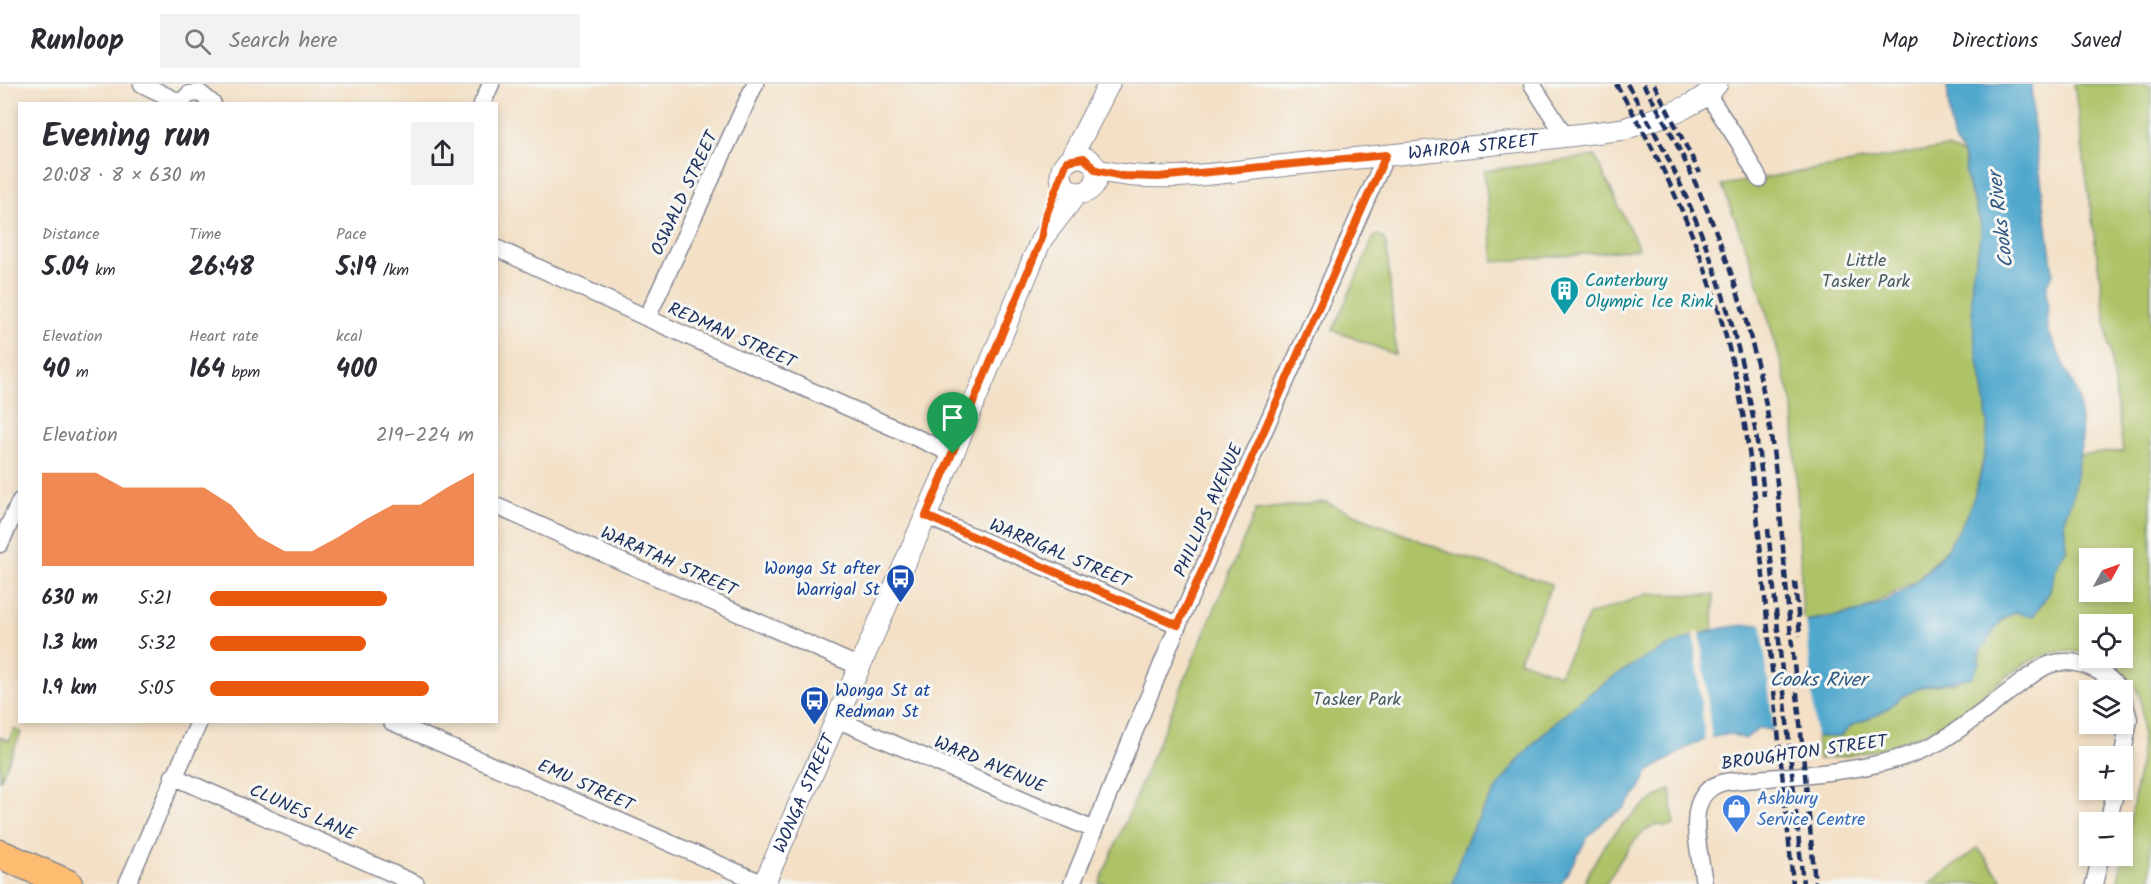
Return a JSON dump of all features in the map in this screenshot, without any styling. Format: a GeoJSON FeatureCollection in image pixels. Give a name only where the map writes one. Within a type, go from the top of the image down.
{"type":"FeatureCollection","features":[{"type":"Feature","properties":{"kind":"highway"},"geometry":{"type":"LineString","coordinates":[[0,854],[68,884]]}},
{"type":"Feature","properties":{"kind":"street"},"geometry":{"type":"LineString","coordinates":[[142,84],[179,102]]}},
{"type":"Feature","properties":{"kind":"street"},"geometry":{"type":"LineString","coordinates":[[483,102],[491,84]]}},
{"type":"Feature","properties":{"kind":"street","name":"OSWALD STREET"},"geometry":{"type":"LineString","coordinates":[[647,318],[755,84]]}},
{"type":"Feature","properties":{"kind":"street","name":"WONGA STREET"},"geometry":{"type":"LineString","coordinates":[[764,884],[953,454],[1041,240],[1045,218],[1079,167],[1096,113],[1109,84]]}},
{"type":"Feature","properties":{"kind":"street"},"geometry":{"type":"LineString","coordinates":[[1532,84],[1565,136]]}},
{"type":"Feature","properties":{"kind":"street"},"geometry":{"type":"LineString","coordinates":[[1713,90],[1759,178]]}},
{"type":"Feature","properties":{"kind":"street","name":"WAIROA STREET"},"geometry":{"type":"LineString","coordinates":[[1082,192],[1158,177],[1624,129],[1679,110],[1713,90]]}},
{"type":"Feature","properties":{"kind":"street"},"geometry":{"type":"LineString","coordinates":[[182,102],[194,93],[209,94]]}},
{"type":"Feature","properties":{"kind":"street","name":"PHILLIPS AVENUE"},"geometry":{"type":"LineString","coordinates":[[1072,884],[1178,625],[1386,155]]}},
{"type":"Feature","properties":{"kind":"street"},"geometry":{"type":"LineString","coordinates":[[1079,167],[1066,188],[1082,192]]}},
{"type":"Feature","properties":{"kind":"street","name":"WONGA STREET"},"geometry":{"type":"LineString","coordinates":[[1041,240],[1082,192],[1096,182],[1079,167]]}},
{"type":"Feature","properties":{"kind":"street","name":"WAIROA STREET"},"geometry":{"type":"LineString","coordinates":[[1079,167],[1122,176],[1158,177]]}},
{"type":"Feature","properties":{"kind":"street","name":"REDMAN STREET"},"geometry":{"type":"LineString","coordinates":[[498,249],[953,454]]}},
{"type":"Feature","properties":{"kind":"street"},"geometry":{"type":"LineString","coordinates":[[0,544],[18,505]]}},
{"type":"Feature","properties":{"kind":"street","name":"WARATAH STREET"},"geometry":{"type":"LineString","coordinates":[[498,507],[860,667]]}},
{"type":"Feature","properties":{"kind":"street","name":"WARRIGAL STREET"},"geometry":{"type":"LineString","coordinates":[[926,516],[1178,625]]}},
{"type":"Feature","properties":{"kind":"street","name":"BROUGHTON STREET"},"geometry":{"type":"LineString","coordinates":[[1704,884],[1696,810],[1700,796],[1710,787],[1725,782],[1842,769],[1887,761],[1923,750],[1960,728],[2032,675],[2052,664],[2084,665],[2111,680]]}},
{"type":"Feature","properties":{"kind":"street","name":"WARD AVENUE"},"geometry":{"type":"LineString","coordinates":[[836,719],[1094,830]]}},
{"type":"Feature","properties":{"kind":"street"},"geometry":{"type":"LineString","coordinates":[[127,884],[173,776],[199,723]]}},
{"type":"Feature","properties":{"kind":"street","name":"EMU STREET"},"geometry":{"type":"LineString","coordinates":[[394,723],[764,884]]}},
{"type":"Feature","properties":{"kind":"street","name":"CLUNES LANE"},"geometry":{"type":"LineString","coordinates":[[173,776],[416,884]]}},
{"type":"Feature","properties":{"kind":"street"},"geometry":{"type":"LineString","coordinates":[[2094,884],[2098,866]]}},
{"type":"Feature","properties":{"kind":"green space"},"geometry":{"type":"Polygon","coordinates":[[[2074,84],[2151,84],[2151,884],[2117,884],[2121,866],[2133,866],[2132,812],[2142,734],[2139,694],[2133,680],[2129,680],[2114,668],[2133,668],[2133,614],[2079,614],[2079,653],[2066,651],[2046,655],[2027,663],[1956,716],[1908,740],[1866,752],[1819,759],[1816,737],[1840,737],[1851,726],[1885,711],[1901,697],[1921,687],[1956,682],[1979,663],[1985,641],[2002,621],[2015,611],[2033,616],[2049,593],[2058,561],[2066,550],[2064,519],[2072,498],[2079,455],[2123,451],[2074,84]]]}},
{"type":"Feature","properties":{"kind":"green space","name":"Little Tasker Park"},"geometry":{"type":"Polygon","coordinates":[[[1946,147],[1963,154],[1968,185],[1982,228],[1972,279],[1975,339],[1989,420],[1986,448],[1974,499],[1956,539],[1917,580],[1862,611],[1803,621],[1793,405],[1754,269],[1722,185],[1946,147]]]}},
{"type":"Feature","properties":{"kind":"green space"},"geometry":{"type":"Polygon","coordinates":[[[1595,156],[1639,249],[1494,262],[1484,171],[1595,156]]]}},
{"type":"Feature","properties":{"kind":"green space"},"geometry":{"type":"Polygon","coordinates":[[[1379,235],[1384,239],[1387,250],[1396,355],[1333,330],[1374,237],[1379,235]]]}},
{"type":"Feature","properties":{"kind":"green space","name":"Tasker Park"},"geometry":{"type":"Polygon","coordinates":[[[1325,502],[1450,553],[1552,584],[1519,660],[1559,675],[1589,615],[1648,594],[1714,595],[1713,630],[1671,646],[1629,668],[1589,695],[1551,726],[1518,761],[1490,799],[1467,841],[1452,884],[1099,884],[1256,510],[1325,502]]]}},
{"type":"Feature","properties":{"kind":"green space"},"geometry":{"type":"Polygon","coordinates":[[[14,729],[21,733],[0,781],[0,737],[9,741],[14,729]]]}},
{"type":"Feature","properties":{"kind":"green space"},"geometry":{"type":"Polygon","coordinates":[[[1671,789],[1674,825],[1665,827],[1658,824],[1642,833],[1615,868],[1606,884],[1584,884],[1599,855],[1618,829],[1656,797],[1671,789]]]}},
{"type":"Feature","properties":{"kind":"green space"},"geometry":{"type":"Polygon","coordinates":[[[1978,848],[2002,880],[1996,884],[1929,884],[1978,848]]]}},
{"type":"Feature","properties":{"kind":"water","name":"Cooks River"},"geometry":{"type":"Polygon","coordinates":[[[1947,84],[2032,84],[2033,119],[2053,273],[2047,284],[2048,331],[2079,397],[2082,439],[2072,498],[2064,519],[2066,550],[2058,561],[2049,593],[2033,616],[2015,612],[2001,620],[1979,653],[1979,663],[1972,677],[1921,687],[1901,697],[1885,711],[1851,726],[1840,737],[1816,737],[1759,728],[1745,739],[1731,734],[1692,744],[1648,772],[1639,790],[1624,808],[1606,819],[1588,837],[1561,884],[1452,884],[1467,841],[1489,800],[1517,762],[1551,726],[1588,695],[1628,668],[1669,646],[1711,631],[1746,625],[1806,621],[1861,611],[1911,586],[1931,568],[1948,547],[1973,500],[1986,446],[1987,420],[1975,341],[1972,302],[1972,279],[1980,243],[1981,224],[1967,181],[1964,157],[1952,133],[1947,84]]]}},
{"type":"Feature","properties":{"kind":"pier"},"geometry":{"type":"Polygon","coordinates":[[[1806,618],[1816,740],[1774,735],[1761,619],[1806,618]]]}},
{"type":"Feature","properties":{"kind":"pier"},"geometry":{"type":"Polygon","coordinates":[[[1700,631],[1712,741],[1705,743],[1694,633],[1700,631]]]}},
{"type":"Feature","properties":{"kind":"railway"},"geometry":{"type":"LineString","coordinates":[[1616,84],[1663,169],[1689,228],[1721,319],[1739,391],[1755,499],[1793,884]]}},
{"type":"Feature","properties":{"kind":"railway"},"geometry":{"type":"LineString","coordinates":[[1627,84],[1679,181],[1719,282],[1747,387],[1764,496]]}},
{"type":"Feature","properties":{"kind":"railway"},"geometry":{"type":"LineString","coordinates":[[1643,84],[1684,159],[1718,237],[1745,317],[1765,400],[1779,504],[1815,884]]}},
{"type":"Feature","properties":{"kind":"railway"},"geometry":{"type":"LineString","coordinates":[[1654,84],[1700,173]]}},
{"type":"Feature","properties":{"kind":"railway"},"geometry":{"type":"LineString","coordinates":[[1768,529],[1803,884]]}},
{"type":"Feature","properties":{"kind":"railway"},"geometry":{"type":"LineString","coordinates":[[1795,582],[1800,636]]}},
{"type":"Feature","properties":{"kind":"place","name":"Canterbury Olympic Ice Rink"},"geometry":{"type":"Point","coordinates":[1564,316]}},
{"type":"Feature","properties":{"kind":"place","name":"Wonga St after Warrigal St"},"geometry":{"type":"Point","coordinates":[901,604]}},
{"type":"Feature","properties":{"kind":"place","name":"Wonga St at Redman St"},"geometry":{"type":"Point","coordinates":[814,726]}},
{"type":"Feature","properties":{"kind":"place","name":"Ashbury Service Centre"},"geometry":{"type":"Point","coordinates":[1736,834]}},
{"type":"Feature","properties":{"kind":"route"},"geometry":{"type":"LineString","coordinates":[[1386,155],[1178,625],[926,516],[953,454],[1041,240],[1045,218],[1061,177],[1061,171],[1067,161],[1072,158],[1084,158],[1094,165],[1096,170],[1122,176],[1158,177],[1386,155]]}}]}
